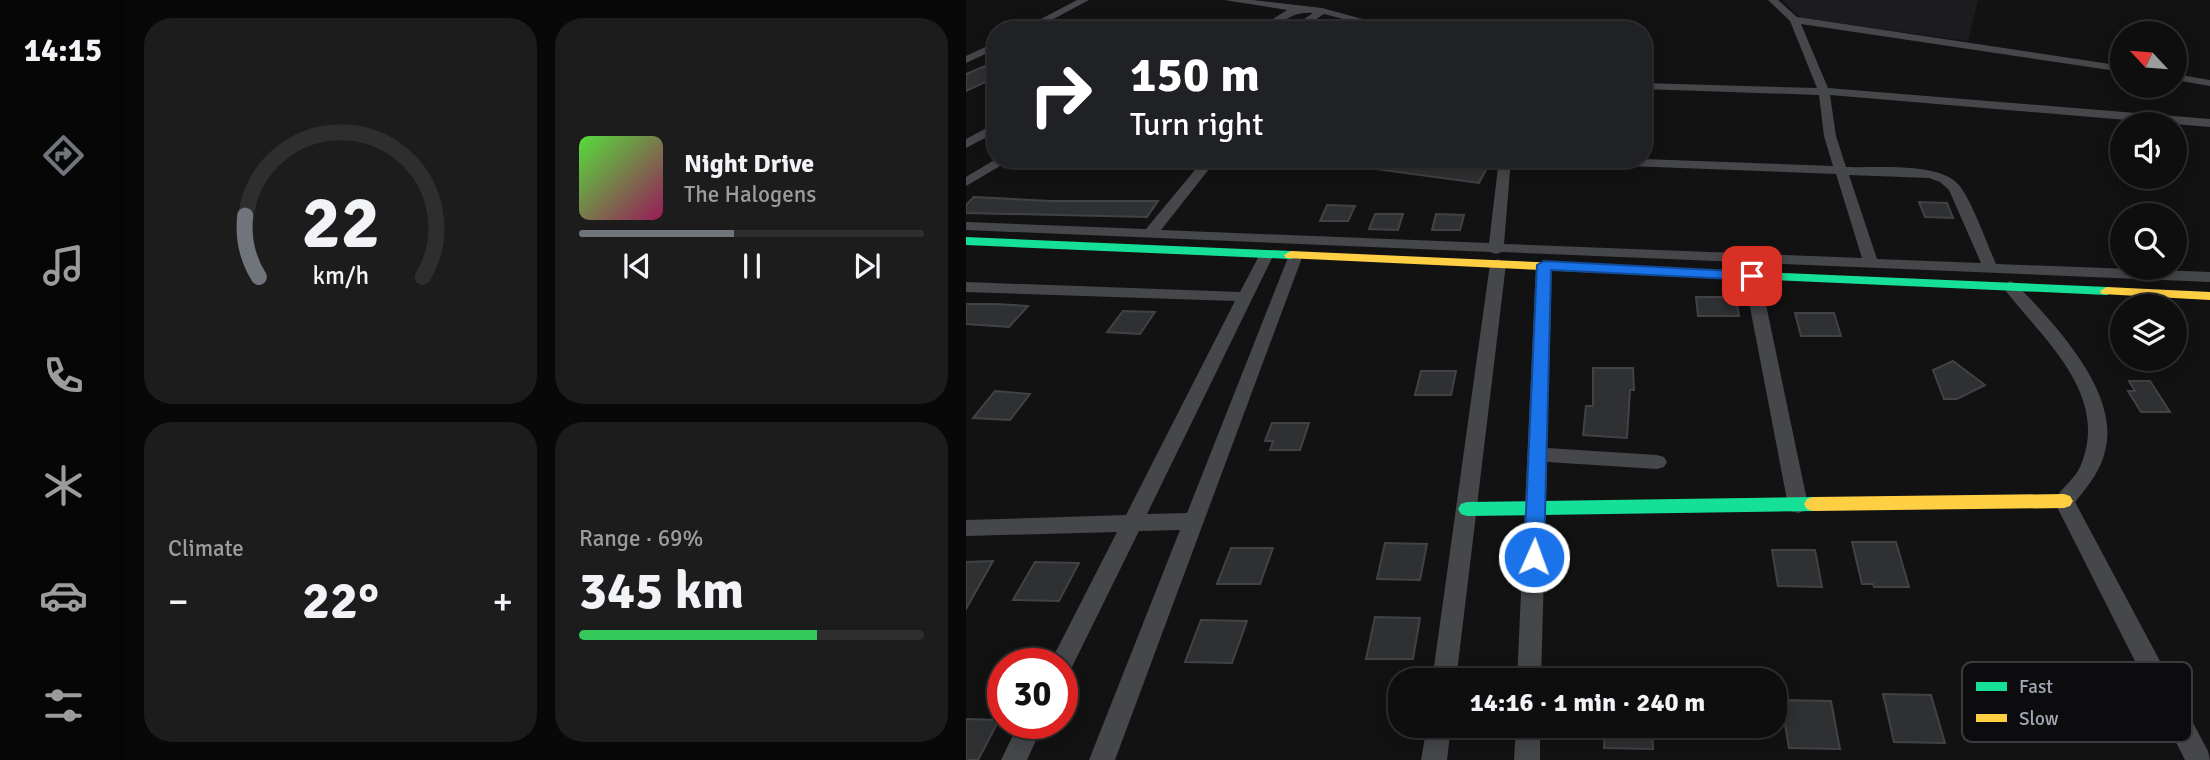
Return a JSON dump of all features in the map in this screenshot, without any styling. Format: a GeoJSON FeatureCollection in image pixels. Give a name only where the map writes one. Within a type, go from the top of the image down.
{"type":"FeatureCollection","features":[{"type":"Feature","properties":{"kind":"street"},"geometry":{"type":"LineString","coordinates":[[1043,21],[1084,0]]}},
{"type":"Feature","properties":{"kind":"street"},"geometry":{"type":"LineString","coordinates":[[1229,0],[1322,11],[1362,21]]}},
{"type":"Feature","properties":{"kind":"street"},"geometry":{"type":"LineString","coordinates":[[1773,0],[1794,19],[1824,92],[1830,136],[1871,264]]}},
{"type":"Feature","properties":{"kind":"street"},"geometry":{"type":"LineString","coordinates":[[1275,21],[1297,8]]}},
{"type":"Feature","properties":{"kind":"street"},"geometry":{"type":"LineString","coordinates":[[1307,21],[1322,11]]}},
{"type":"Feature","properties":{"kind":"street"},"geometry":{"type":"LineString","coordinates":[[1794,19],[2110,67]]}},
{"type":"Feature","properties":{"kind":"street"},"geometry":{"type":"LineString","coordinates":[[966,60],[987,50]]}},
{"type":"Feature","properties":{"kind":"street"},"geometry":{"type":"LineString","coordinates":[[2188,79],[2210,83]]}},
{"type":"Feature","properties":{"kind":"street"},"geometry":{"type":"LineString","coordinates":[[1652,86],[1824,92],[2210,123]]}},
{"type":"Feature","properties":{"kind":"street"},"geometry":{"type":"LineString","coordinates":[[966,144],[987,132]]}},
{"type":"Feature","properties":{"kind":"street"},"geometry":{"type":"LineString","coordinates":[[1652,163],[1922,173],[1949,182],[1955,188],[1991,269]]}},
{"type":"Feature","properties":{"kind":"street"},"geometry":{"type":"LineString","coordinates":[[966,182],[990,168]]}},
{"type":"Feature","properties":{"kind":"street"},"geometry":{"type":"LineString","coordinates":[[1149,235],[1204,168]]}},
{"type":"Feature","properties":{"kind":"street"},"geometry":{"type":"LineString","coordinates":[[1446,668],[1497,257],[1504,168]]}},
{"type":"Feature","properties":{"kind":"street"},"geometry":{"type":"LineString","coordinates":[[966,226],[1497,257],[1544,265],[2210,296]]}},
{"type":"Feature","properties":{"kind":"street"},"geometry":{"type":"LineString","coordinates":[[966,241],[1296,256],[1871,264],[2210,277]]}},
{"type":"Feature","properties":{"kind":"street"},"geometry":{"type":"LineString","coordinates":[[1070,648],[1267,254]]}},
{"type":"Feature","properties":{"kind":"street"},"geometry":{"type":"LineString","coordinates":[[1102,760],[1296,256]]}},
{"type":"Feature","properties":{"kind":"street"},"geometry":{"type":"LineString","coordinates":[[1530,668],[1544,265]]}},
{"type":"Feature","properties":{"kind":"street"},"geometry":{"type":"LineString","coordinates":[[1752,276],[1798,505]]}},
{"type":"Feature","properties":{"kind":"street"},"geometry":{"type":"LineString","coordinates":[[966,286],[1245,297]]}},
{"type":"Feature","properties":{"kind":"street"},"geometry":{"type":"LineString","coordinates":[[1467,509],[2064,501],[2077,490],[2094,465],[2100,437],[2095,405],[2089,390],[2055,338],[2010,286]]}},
{"type":"Feature","properties":{"kind":"street"},"geometry":{"type":"LineString","coordinates":[[1537,454],[1657,462]]}},
{"type":"Feature","properties":{"kind":"street"},"geometry":{"type":"LineString","coordinates":[[2064,501],[2148,662]]}},
{"type":"Feature","properties":{"kind":"street"},"geometry":{"type":"LineString","coordinates":[[966,528],[1194,522]]}},
{"type":"Feature","properties":{"kind":"street"},"geometry":{"type":"LineString","coordinates":[[1434,760],[1437,738]]}},
{"type":"Feature","properties":{"kind":"street"},"geometry":{"type":"LineString","coordinates":[[1527,760],[1528,738]]}},
{"type":"Feature","properties":{"kind":"street"},"geometry":{"type":"LineString","coordinates":[[1014,760],[1024,739]]}},
{"type":"Feature","properties":{"kind":"street"},"geometry":{"type":"LineString","coordinates":[[2190,742],[2199,760]]}},
{"type":"Feature","properties":{"kind":"shaded area"},"geometry":{"type":"Polygon","coordinates":[[[1782,0],[1978,0],[1968,41],[1800,18],[1782,0]]]}},
{"type":"Feature","properties":{"kind":"building"},"geometry":{"type":"Polygon","coordinates":[[[987,67],[987,81],[966,91],[966,74],[987,67]]]}},
{"type":"Feature","properties":{"kind":"building"},"geometry":{"type":"Polygon","coordinates":[[[1375,168],[1487,168],[1479,183],[1375,168]]]}},
{"type":"Feature","properties":{"kind":"building"},"geometry":{"type":"Polygon","coordinates":[[[974,197],[1051,201],[1158,201],[1147,217],[966,213],[966,205],[974,197]]]}},
{"type":"Feature","properties":{"kind":"building"},"geometry":{"type":"Polygon","coordinates":[[[1919,202],[1947,203],[1953,218],[1925,217],[1919,202]]]}},
{"type":"Feature","properties":{"kind":"building"},"geometry":{"type":"Polygon","coordinates":[[[1327,205],[1355,206],[1348,221],[1320,221],[1327,205]]]}},
{"type":"Feature","properties":{"kind":"building"},"geometry":{"type":"Polygon","coordinates":[[[1375,214],[1403,214],[1398,230],[1369,229],[1375,214]]]}},
{"type":"Feature","properties":{"kind":"building"},"geometry":{"type":"Polygon","coordinates":[[[1436,214],[1464,215],[1460,230],[1432,230],[1436,214]]]}},
{"type":"Feature","properties":{"kind":"building"},"geometry":{"type":"Polygon","coordinates":[[[1696,297],[1736,297],[1739,316],[1698,316],[1696,297]]]}},
{"type":"Feature","properties":{"kind":"building"},"geometry":{"type":"Polygon","coordinates":[[[966,304],[1028,306],[1009,327],[966,324],[966,304]]]}},
{"type":"Feature","properties":{"kind":"building"},"geometry":{"type":"Polygon","coordinates":[[[1123,311],[1155,312],[1140,334],[1107,332],[1123,311]]]}},
{"type":"Feature","properties":{"kind":"building"},"geometry":{"type":"Polygon","coordinates":[[[1795,313],[1834,313],[1841,336],[1801,336],[1795,313]]]}},
{"type":"Feature","properties":{"kind":"building"},"geometry":{"type":"Polygon","coordinates":[[[1953,361],[1985,385],[1957,399],[1944,399],[1933,370],[1953,361]]]}},
{"type":"Feature","properties":{"kind":"building"},"geometry":{"type":"Polygon","coordinates":[[[1593,368],[1633,368],[1634,390],[1630,390],[1627,438],[1583,435],[1586,406],[1593,406],[1593,368]]]}},
{"type":"Feature","properties":{"kind":"building"},"geometry":{"type":"Polygon","coordinates":[[[1421,371],[1456,371],[1451,395],[1415,395],[1421,371]]]}},
{"type":"Feature","properties":{"kind":"building"},"geometry":{"type":"Polygon","coordinates":[[[2129,381],[2150,381],[2170,412],[2141,412],[2128,391],[2135,391],[2129,381]]]}},
{"type":"Feature","properties":{"kind":"building"},"geometry":{"type":"Polygon","coordinates":[[[995,391],[1030,394],[1010,420],[973,418],[995,391]]]}},
{"type":"Feature","properties":{"kind":"building"},"geometry":{"type":"Polygon","coordinates":[[[1272,423],[1309,423],[1300,450],[1270,450],[1273,441],[1265,441],[1272,423]]]}},
{"type":"Feature","properties":{"kind":"building"},"geometry":{"type":"Polygon","coordinates":[[[1852,542],[1896,542],[1909,587],[1874,587],[1873,584],[1862,584],[1852,542]]]}},
{"type":"Feature","properties":{"kind":"building"},"geometry":{"type":"Polygon","coordinates":[[[1385,543],[1427,544],[1420,580],[1377,579],[1385,543]]]}},
{"type":"Feature","properties":{"kind":"building"},"geometry":{"type":"Polygon","coordinates":[[[1231,548],[1273,548],[1260,584],[1217,584],[1231,548]]]}},
{"type":"Feature","properties":{"kind":"building"},"geometry":{"type":"Polygon","coordinates":[[[1772,550],[1815,550],[1822,587],[1778,586],[1772,550]]]}},
{"type":"Feature","properties":{"kind":"building"},"geometry":{"type":"Polygon","coordinates":[[[993,561],[966,609],[966,562],[993,561]]]}},
{"type":"Feature","properties":{"kind":"building"},"geometry":{"type":"Polygon","coordinates":[[[1035,562],[1079,563],[1059,601],[1013,600],[1035,562]]]}},
{"type":"Feature","properties":{"kind":"building"},"geometry":{"type":"Polygon","coordinates":[[[1375,617],[1420,618],[1413,659],[1366,659],[1375,617]]]}},
{"type":"Feature","properties":{"kind":"building"},"geometry":{"type":"Polygon","coordinates":[[[1201,620],[1247,621],[1232,663],[1185,662],[1201,620]]]}},
{"type":"Feature","properties":{"kind":"building"},"geometry":{"type":"Polygon","coordinates":[[[1883,694],[1931,695],[1945,743],[1894,742],[1883,694]]]}},
{"type":"Feature","properties":{"kind":"building"},"geometry":{"type":"Polygon","coordinates":[[[1787,700],[1831,701],[1840,749],[1789,748],[1787,700]]]}},
{"type":"Feature","properties":{"kind":"building"},"geometry":{"type":"Polygon","coordinates":[[[966,719],[987,720],[989,739],[978,760],[966,760],[966,719]]]}},
{"type":"Feature","properties":{"kind":"building"},"geometry":{"type":"Polygon","coordinates":[[[1604,738],[1653,738],[1653,749],[1604,748],[1604,738]]]}},
{"type":"Feature","properties":{"kind":"traffic: fast"},"geometry":{"type":"LineString","coordinates":[[966,241],[1291,255]]}},
{"type":"Feature","properties":{"kind":"traffic: fast"},"geometry":{"type":"LineString","coordinates":[[1668,272],[2107,291]]}},
{"type":"Feature","properties":{"kind":"traffic: fast"},"geometry":{"type":"LineString","coordinates":[[1467,509],[1813,504]]}},
{"type":"Feature","properties":{"kind":"traffic: slow"},"geometry":{"type":"LineString","coordinates":[[1291,255],[1668,272]]}},
{"type":"Feature","properties":{"kind":"traffic: slow"},"geometry":{"type":"LineString","coordinates":[[2107,291],[2210,296]]}},
{"type":"Feature","properties":{"kind":"traffic: slow"},"geometry":{"type":"LineString","coordinates":[[1813,504],[2064,501]]}},
{"type":"Feature","properties":{"kind":"route"},"geometry":{"type":"LineString","coordinates":[[1534,557],[1544,265],[1752,276]]}}]}
